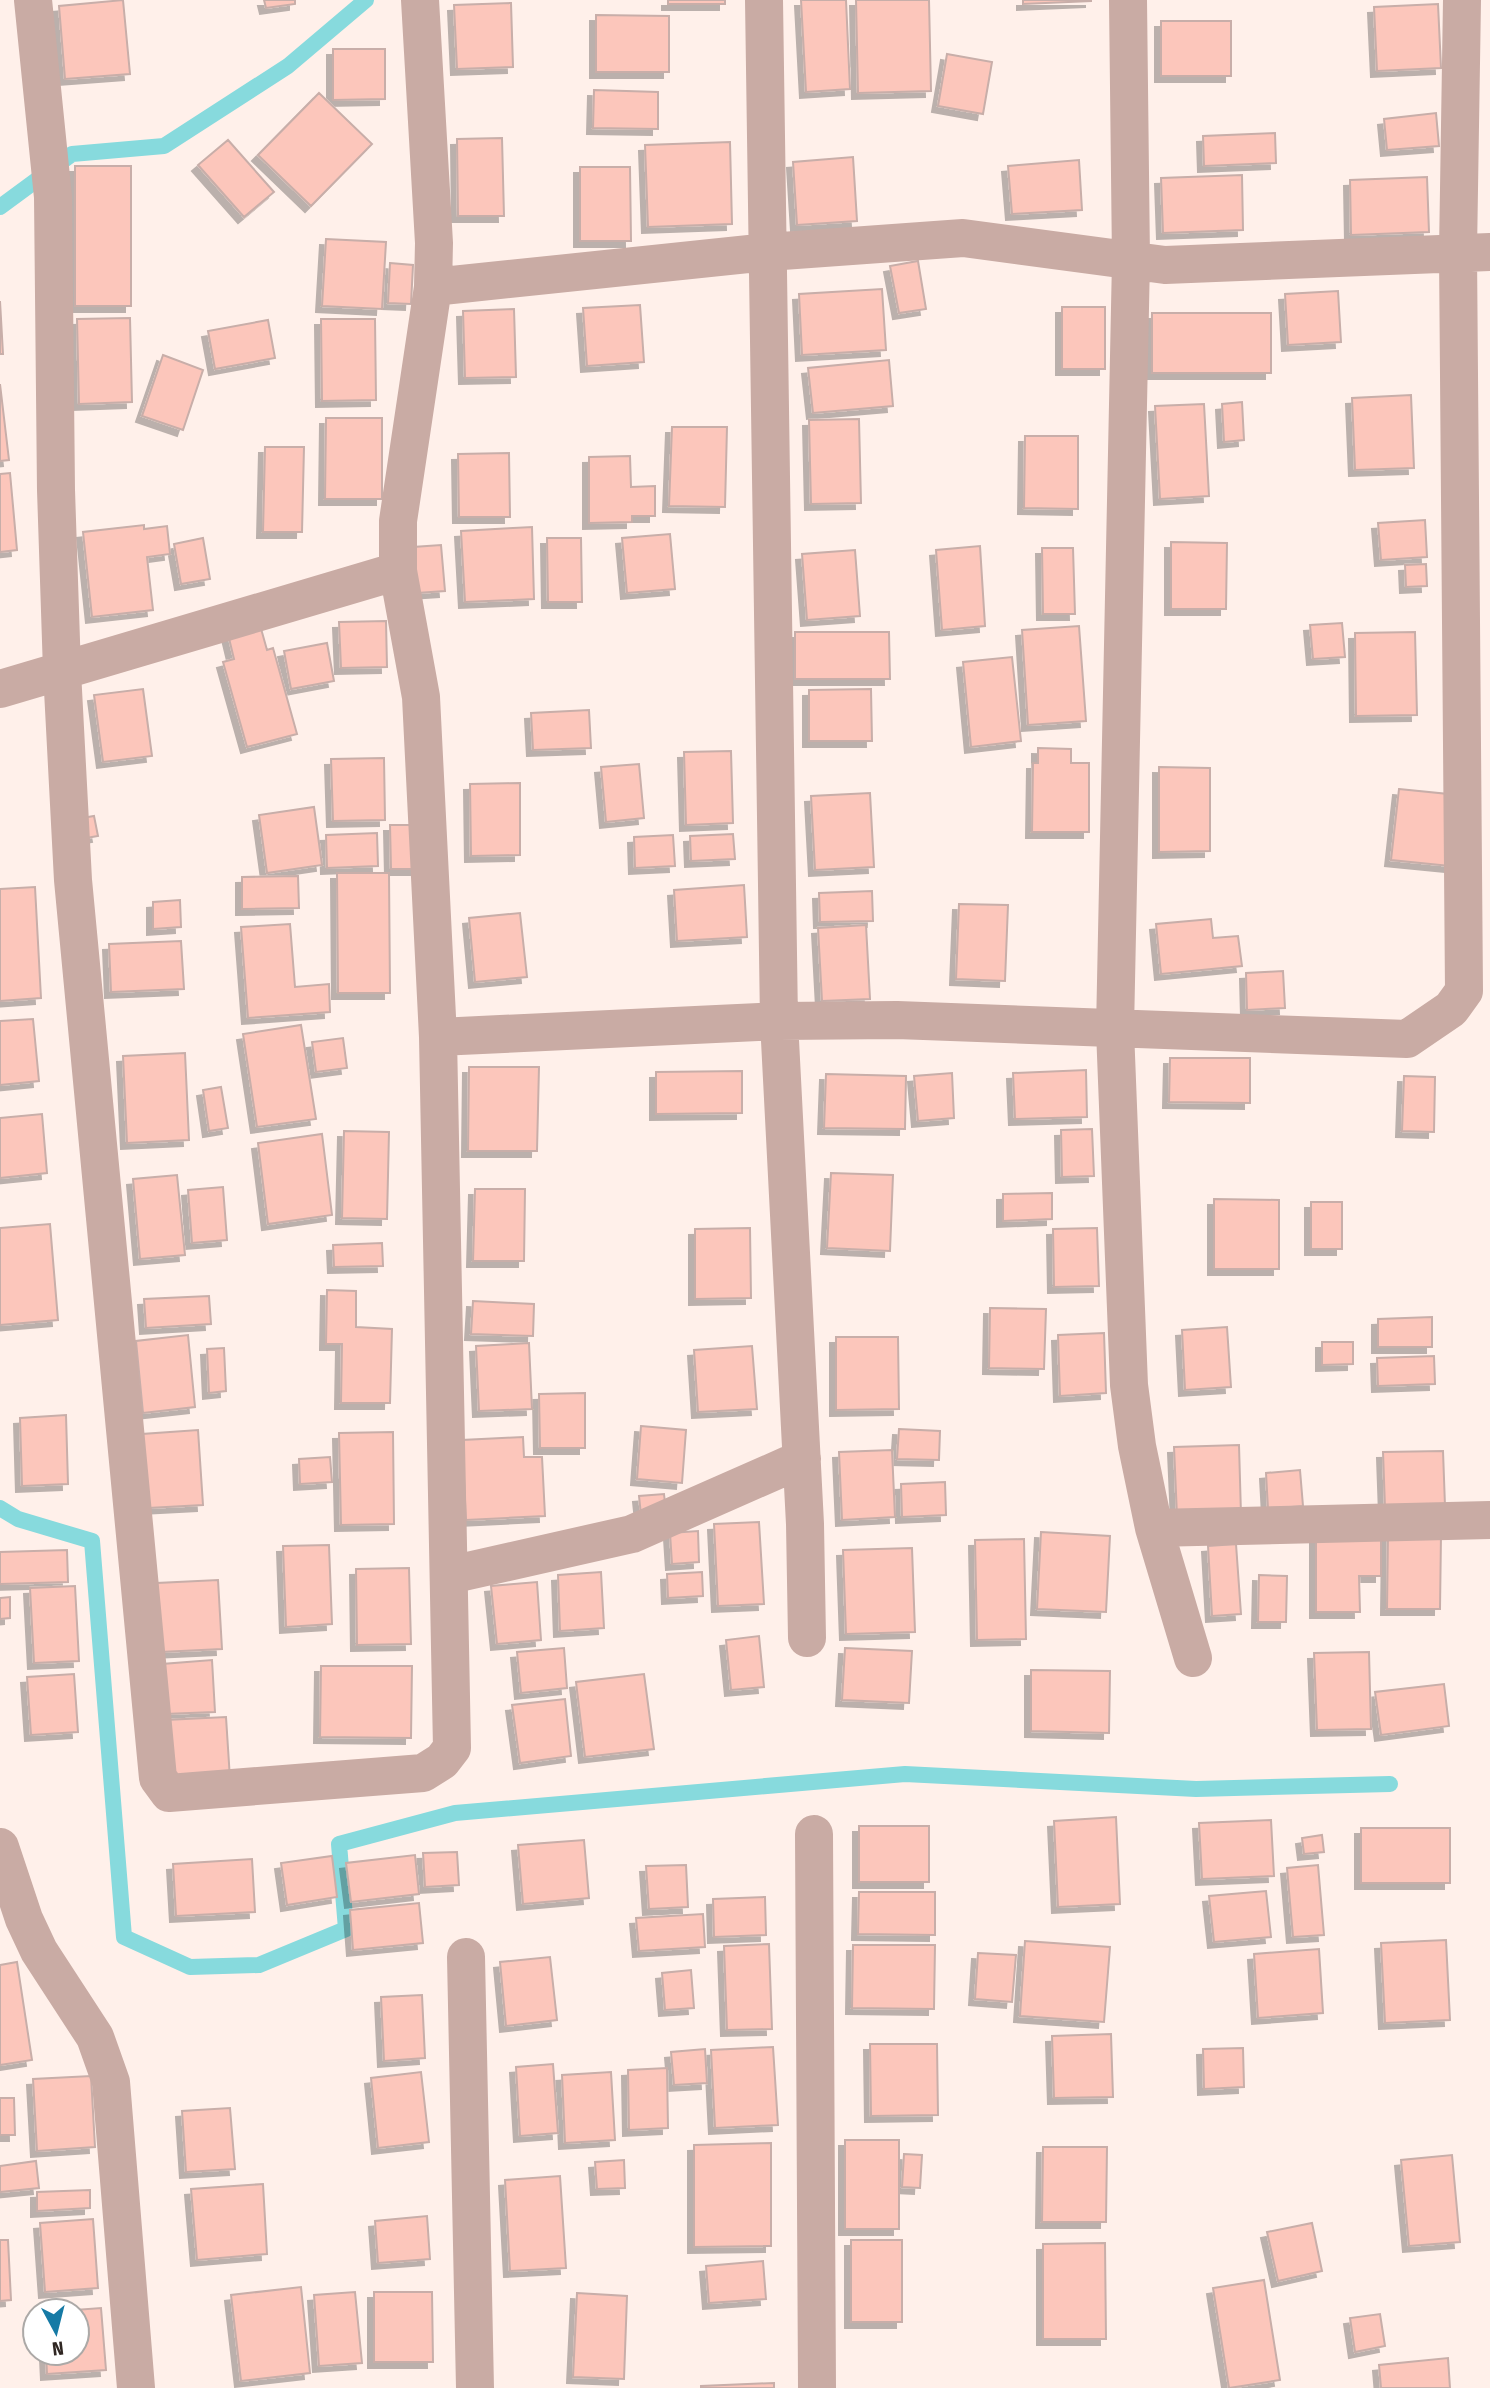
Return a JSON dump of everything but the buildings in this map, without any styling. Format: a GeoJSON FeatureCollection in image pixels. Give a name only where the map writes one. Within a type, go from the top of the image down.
{"type":"FeatureCollection","features":[{"type":"Feature","properties":{"kind":"street"},"geometry":{"type":"LineString","coordinates":[[33,0],[53,197],[62,671],[81,988],[158,1778],[169,1793],[423,1773],[442,1761],[452,1748],[438,1037],[421,697],[398,571],[398,521],[433,287],[434,243],[420,0]]}},
{"type":"Feature","properties":{"kind":"street"},"geometry":{"type":"LineString","coordinates":[[764,0],[779,1021],[802,1459],[807,1638]]}},
{"type":"Feature","properties":{"kind":"street"},"geometry":{"type":"LineString","coordinates":[[1128,0],[1131,260],[1115,1030],[1129,1385],[1137,1446],[1154,1528],[1193,1658]]}},
{"type":"Feature","properties":{"kind":"street"},"geometry":{"type":"LineString","coordinates":[[438,1037],[779,1021],[897,1020],[1407,1039],[1451,1009],[1464,991],[1474,252],[1462,0]]}},
{"type":"Feature","properties":{"kind":"street"},"geometry":{"type":"LineString","coordinates":[[433,287],[768,252],[963,238],[1166,265],[1474,252]]}},
{"type":"Feature","properties":{"kind":"street"},"geometry":{"type":"LineString","coordinates":[[0,689],[398,571]]}},
{"type":"Feature","properties":{"kind":"street"},"geometry":{"type":"LineString","coordinates":[[450,1575],[632,1534],[802,1459]]}},
{"type":"Feature","properties":{"kind":"street"},"geometry":{"type":"LineString","coordinates":[[1154,1528],[1490,1520]]}},
{"type":"Feature","properties":{"kind":"street"},"geometry":{"type":"LineString","coordinates":[[814,1834],[817,2388]]}},
{"type":"Feature","properties":{"kind":"street"},"geometry":{"type":"LineString","coordinates":[[0,1847],[24,1919],[39,1951],[95,2037],[111,2082],[136,2388]]}},
{"type":"Feature","properties":{"kind":"street"},"geometry":{"type":"LineString","coordinates":[[466,1957],[475,2388]]}},
{"type":"Feature","properties":{"kind":"waterway"},"geometry":{"type":"LineString","coordinates":[[0,207],[72,154],[164,146],[288,66],[366,0]]}},
{"type":"Feature","properties":{"kind":"waterway"},"geometry":{"type":"LineString","coordinates":[[0,1508],[18,1519],[92,1541],[124,1937],[190,1967],[259,1965],[346,1929],[339,1844],[455,1813],[905,1774],[1196,1789],[1390,1784]]}}]}
